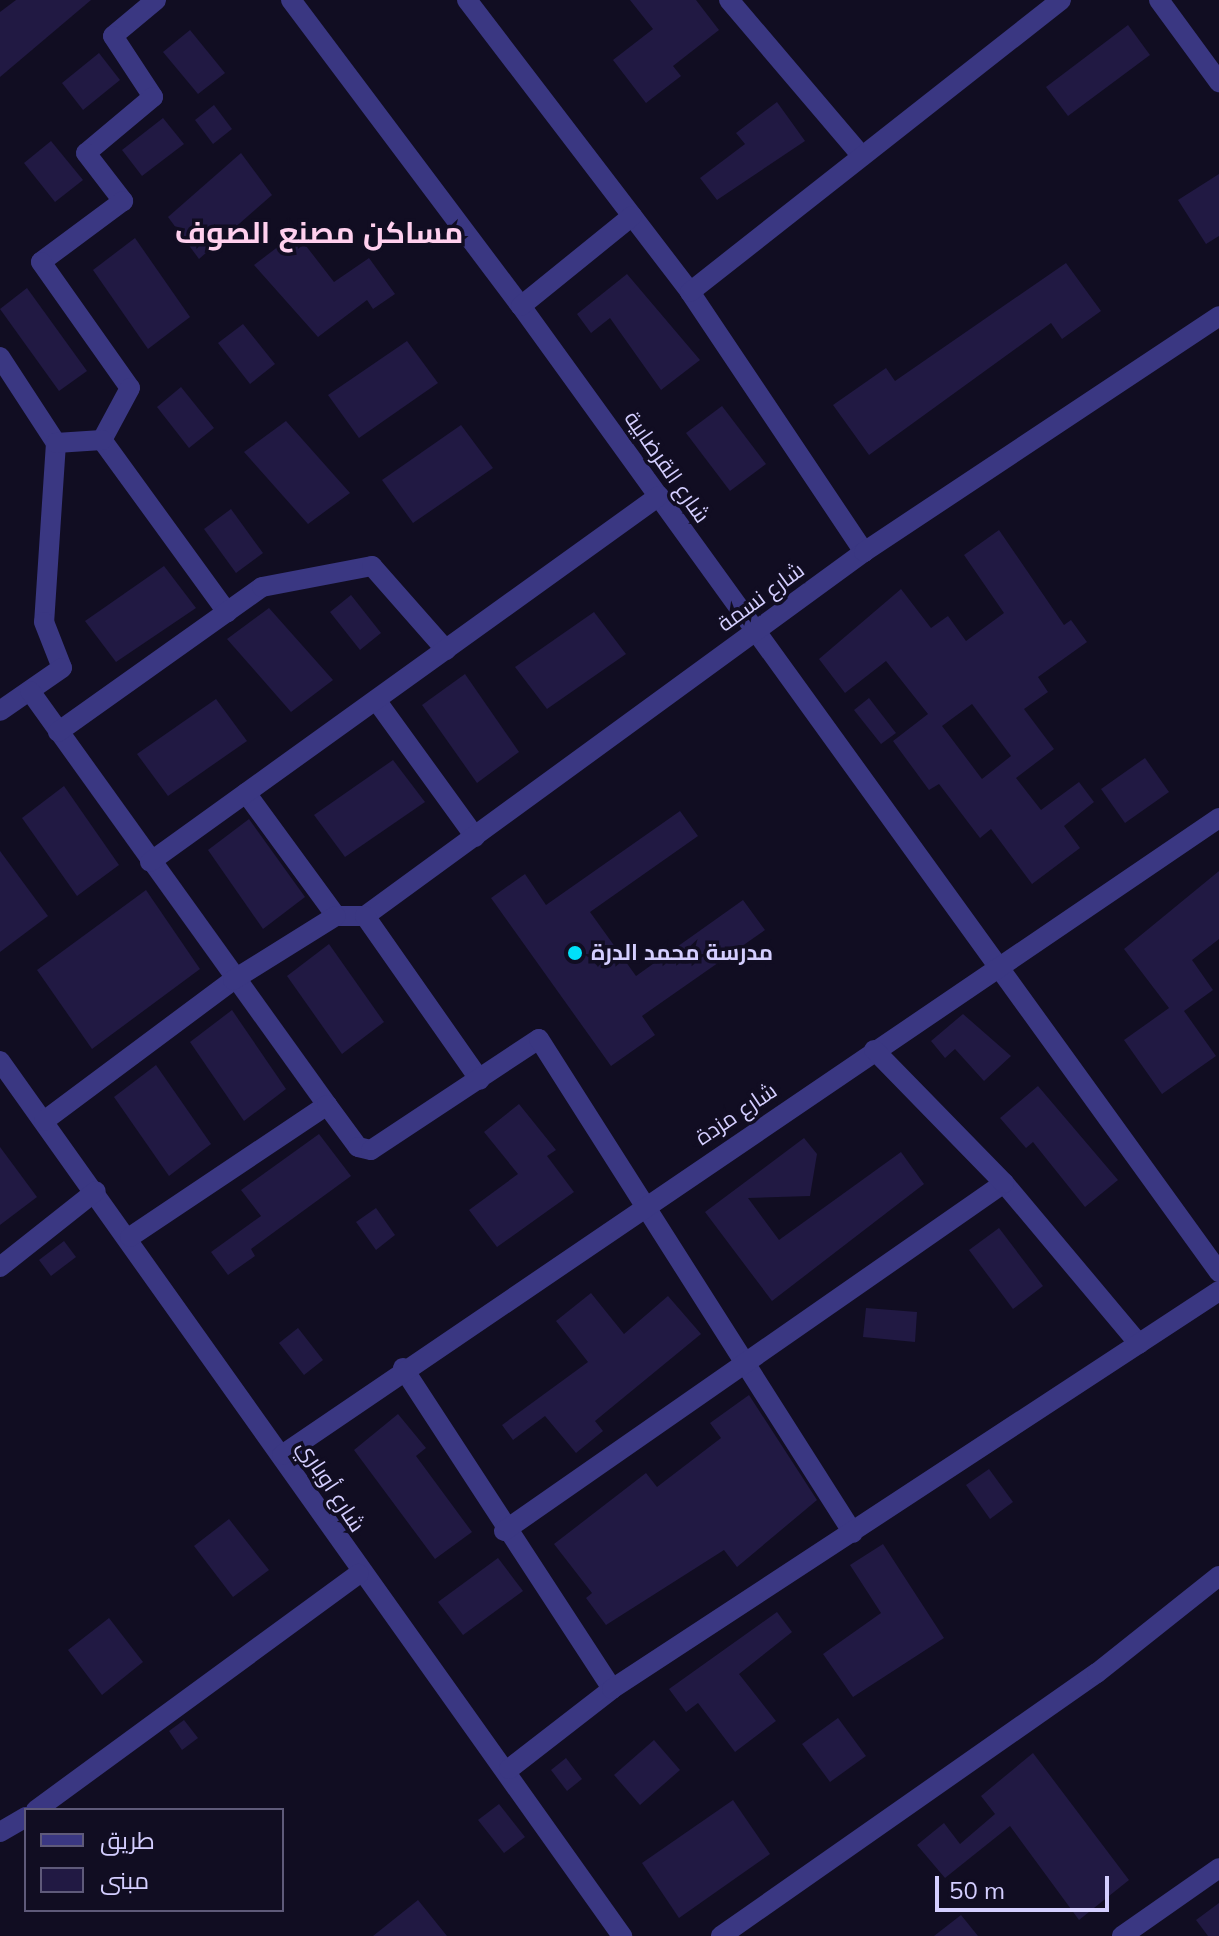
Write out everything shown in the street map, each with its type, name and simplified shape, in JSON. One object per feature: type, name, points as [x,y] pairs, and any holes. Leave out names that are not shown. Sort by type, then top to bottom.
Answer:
[{"type":"street","points":[[102,440],[130,388],[41,262],[123,201],[86,153],[153,97],[113,36],[156,0]]},
{"type":"street","name":"شارع القرضابية","points":[[291,0],[521,306],[659,496],[752,632],[1000,964],[1219,1272]]},
{"type":"street","points":[[467,0],[690,292],[864,552]]},
{"type":"street","points":[[729,0],[862,156]]},
{"type":"street","points":[[690,292],[1061,0]]},
{"type":"street","points":[[1159,0],[1219,82]]},
{"type":"street","points":[[521,306],[632,216]]},
{"type":"street","name":"شارع نسمة","points":[[365,916],[864,552],[1219,316]]},
{"type":"street","points":[[0,357],[56,443],[44,622],[62,668],[0,711]]},
{"type":"street","points":[[56,443],[102,440]]},
{"type":"street","points":[[102,440],[227,612]]},
{"type":"street","points":[[150,862],[659,496]]},
{"type":"street","points":[[58,732],[262,587],[372,566],[446,650]]},
{"type":"street","points":[[30,691],[233,980],[358,1147],[371,1150],[539,1039],[648,1203],[853,1533]]},
{"type":"street","points":[[376,700],[475,837]]},
{"type":"street","points":[[246,793],[336,916]]},
{"type":"street","name":"شارع مزدة","points":[[282,1455],[403,1368],[1219,818]]},
{"type":"street","points":[[44,1121],[233,980],[336,916],[365,916],[480,1080]]},
{"type":"street","points":[[874,1050],[1004,1183],[1139,1344]]},
{"type":"street","name":"شارع أوباري","points":[[0,1061],[130,1237],[282,1455],[359,1574],[509,1769],[622,1936]]},
{"type":"street","points":[[130,1237],[327,1105]]},
{"type":"street","points":[[504,1531],[1004,1183]]},
{"type":"street","points":[[0,1267],[96,1191]]},
{"type":"street","points":[[509,1769],[612,1689],[1219,1291]]},
{"type":"street","points":[[403,1368],[504,1531],[612,1689]]},
{"type":"street","points":[[39,1808],[359,1574]]},
{"type":"street","points":[[721,1936],[1097,1673],[1219,1576]]},
{"type":"street","points":[[0,1832],[24,1818]]},
{"type":"street","points":[[1122,1936],[1219,1868]]},
{"type":"building","points":[[16,0],[91,0],[0,77],[0,12]]},
{"type":"building","points":[[630,0],[696,0],[719,30],[673,66],[681,76],[646,103],[613,60],[653,29]]},
{"type":"building","points":[[1128,25],[1150,55],[1068,116],[1046,87]]},
{"type":"building","points":[[190,30],[225,73],[198,94],[163,52]]},
{"type":"building","points":[[99,53],[120,80],[83,110],[62,83]]},
{"type":"building","points":[[777,102],[805,141],[717,200],[700,178],[745,144],[736,133]]},
{"type":"building","points":[[214,105],[232,129],[213,144],[195,120]]},
{"type":"building","points":[[163,118],[184,144],[142,176],[122,150]]},
{"type":"building","points":[[51,141],[83,180],[55,202],[24,163]]},
{"type":"building","points":[[241,153],[272,195],[199,259],[168,217]]},
{"type":"building","points":[[1219,174],[1219,236],[1206,244],[1178,200]]},
{"type":"building","points":[[296,233],[334,282],[369,258],[395,294],[373,309],[367,300],[318,337],[254,265]]},
{"type":"building","points":[[135,238],[190,317],[148,349],[93,270]]},
{"type":"building","points":[[1066,263],[1101,311],[1062,339],[1051,323],[869,455],[833,405],[886,368],[895,381]]},
{"type":"building","points":[[627,274],[700,360],[661,390],[610,318],[591,333],[577,314]]},
{"type":"building","points":[[27,288],[87,371],[59,391],[0,309]]},
{"type":"building","points":[[243,324],[275,364],[250,384],[218,343]]},
{"type":"building","points":[[407,341],[438,383],[359,438],[328,395]]},
{"type":"building","points":[[181,387],[214,428],[189,448],[157,407]]},
{"type":"building","points":[[722,406],[766,464],[730,491],[686,433]]},
{"type":"building","points":[[286,421],[350,493],[308,524],[244,452]]},
{"type":"building","points":[[461,425],[493,468],[413,523],[382,480]]},
{"type":"building","points":[[231,509],[263,553],[236,573],[204,529]]},
{"type":"building","points":[[999,530],[1064,625],[1071,620],[1087,642],[1038,677],[1048,692],[1024,709],[1054,749],[1016,778],[1041,810],[1079,782],[1094,802],[1064,826],[1080,848],[1032,884],[991,829],[980,838],[939,784],[929,790],[893,741],[928,714],[886,661],[845,693],[819,659],[901,589],[931,628],[948,616],[966,641],[1004,613],[964,555]],"holes":[[[972,704],[1011,756],[982,779],[942,726]]]},
{"type":"building","points":[[164,566],[196,608],[116,662],[85,621]]},
{"type":"building","points":[[351,595],[381,633],[360,650],[330,612]]},
{"type":"building","points":[[269,608],[333,680],[291,712],[227,639]]},
{"type":"building","points":[[594,612],[626,654],[547,709],[515,667]]},
{"type":"building","points":[[465,674],[519,752],[477,783],[422,705]]},
{"type":"building","points":[[869,698],[896,733],[881,744],[854,710]]},
{"type":"building","points":[[216,699],[247,741],[168,796],[137,754]]},
{"type":"building","points":[[1145,758],[1169,792],[1125,823],[1101,789]]},
{"type":"building","points":[[393,760],[425,802],[345,857],[314,815]]},
{"type":"building","points":[[64,786],[119,865],[77,896],[22,818]]},
{"type":"building","name":"مدرسة محمد الدرة","points":[[680,811],[698,836],[590,912],[636,976],[743,900],[765,930],[642,1016],[655,1035],[611,1066],[491,898],[525,874],[546,905]]},
{"type":"building","points":[[249,819],[305,897],[263,929],[208,850]]},
{"type":"building","points":[[0,851],[48,916],[0,952]]},
{"type":"building","points":[[1219,871],[1219,939],[1192,960],[1213,990],[1184,1011],[1216,1056],[1162,1094],[1124,1040],[1169,1008],[1124,949]]},
{"type":"building","points":[[146,890],[200,969],[92,1049],[37,970]]},
{"type":"building","points":[[329,944],[384,1022],[342,1054],[287,976]]},
{"type":"building","points":[[232,1010],[286,1089],[244,1121],[190,1042]]},
{"type":"building","points":[[963,1014],[1011,1056],[984,1081],[955,1049],[945,1058],[931,1041]]},
{"type":"building","points":[[156,1065],[211,1144],[169,1176],[114,1097]]},
{"type":"building","points":[[1038,1086],[1118,1180],[1085,1207],[1033,1142],[1026,1148],[1000,1118]]},
{"type":"building","points":[[519,1104],[556,1150],[547,1156],[574,1192],[497,1247],[469,1210],[518,1174],[484,1132]]},
{"type":"building","points":[[319,1134],[351,1176],[251,1249],[255,1256],[228,1275],[211,1252],[261,1216],[241,1190]]},
{"type":"building","points":[[804,1138],[817,1154],[810,1196],[748,1198],[779,1240],[901,1152],[924,1184],[772,1301],[705,1212]]},
{"type":"building","points":[[0,1147],[37,1197],[0,1225]]},
{"type":"building","points":[[376,1208],[395,1235],[376,1250],[356,1222]]},
{"type":"building","points":[[999,1228],[1043,1286],[1013,1309],[969,1250]]},
{"type":"building","points":[[64,1241],[76,1257],[51,1276],[39,1260]]},
{"type":"building","points":[[591,1293],[624,1334],[668,1296],[701,1334],[595,1421],[603,1431],[576,1453],[545,1416],[513,1440],[502,1425],[588,1362],[556,1321]]},
{"type":"building","points":[[866,1308],[917,1312],[915,1342],[863,1337]]},
{"type":"building","points":[[298,1328],[323,1360],[304,1375],[279,1343]]},
{"type":"building","points":[[749,1395],[817,1500],[737,1567],[724,1550],[606,1625],[586,1598],[592,1593],[554,1544],[646,1473],[657,1487],[721,1438],[710,1423]]},
{"type":"building","points":[[398,1414],[426,1448],[416,1456],[472,1532],[435,1559],[354,1450]]},
{"type":"building","points":[[989,1469],[1013,1502],[990,1519],[966,1485]]},
{"type":"building","points":[[229,1519],[269,1570],[233,1597],[194,1546]]},
{"type":"building","points":[[883,1544],[944,1638],[853,1697],[823,1654],[881,1613],[850,1565]]},
{"type":"building","points":[[498,1558],[523,1591],[463,1635],[438,1602]]},
{"type":"building","points":[[777,1612],[792,1632],[739,1674],[776,1721],[735,1752],[698,1703],[686,1712],[669,1689]]},
{"type":"building","points":[[109,1618],[143,1662],[102,1695],[68,1650]]},
{"type":"building","points":[[838,1718],[866,1756],[830,1782],[802,1744]]},
{"type":"building","points":[[184,1720],[198,1738],[182,1750],[169,1731]]},
{"type":"building","points":[[654,1740],[680,1770],[640,1805],[614,1775]]},
{"type":"building","points":[[1033,1753],[1129,1880],[1079,1920],[1010,1826],[945,1878],[917,1845],[944,1823],[960,1844],[995,1814],[981,1796]]},
{"type":"building","points":[[566,1758],[582,1779],[567,1791],[551,1770]]},
{"type":"building","points":[[733,1800],[770,1854],[679,1918],[642,1863]]},
{"type":"building","points":[[499,1804],[525,1837],[504,1853],[478,1820]]},
{"type":"building","points":[[418,1900],[447,1936],[373,1936]]},
{"type":"building","points":[[1219,1903],[1219,1936],[1208,1936],[1196,1920]]},
{"type":"building","points":[[961,1915],[978,1936],[934,1936]]},
{"type":"place","name":"مدرسة محمد الدرة","points":[[575,953]]},
{"type":"district","name":"مساكن مصنع الصوف","points":[[319,232]]}]
